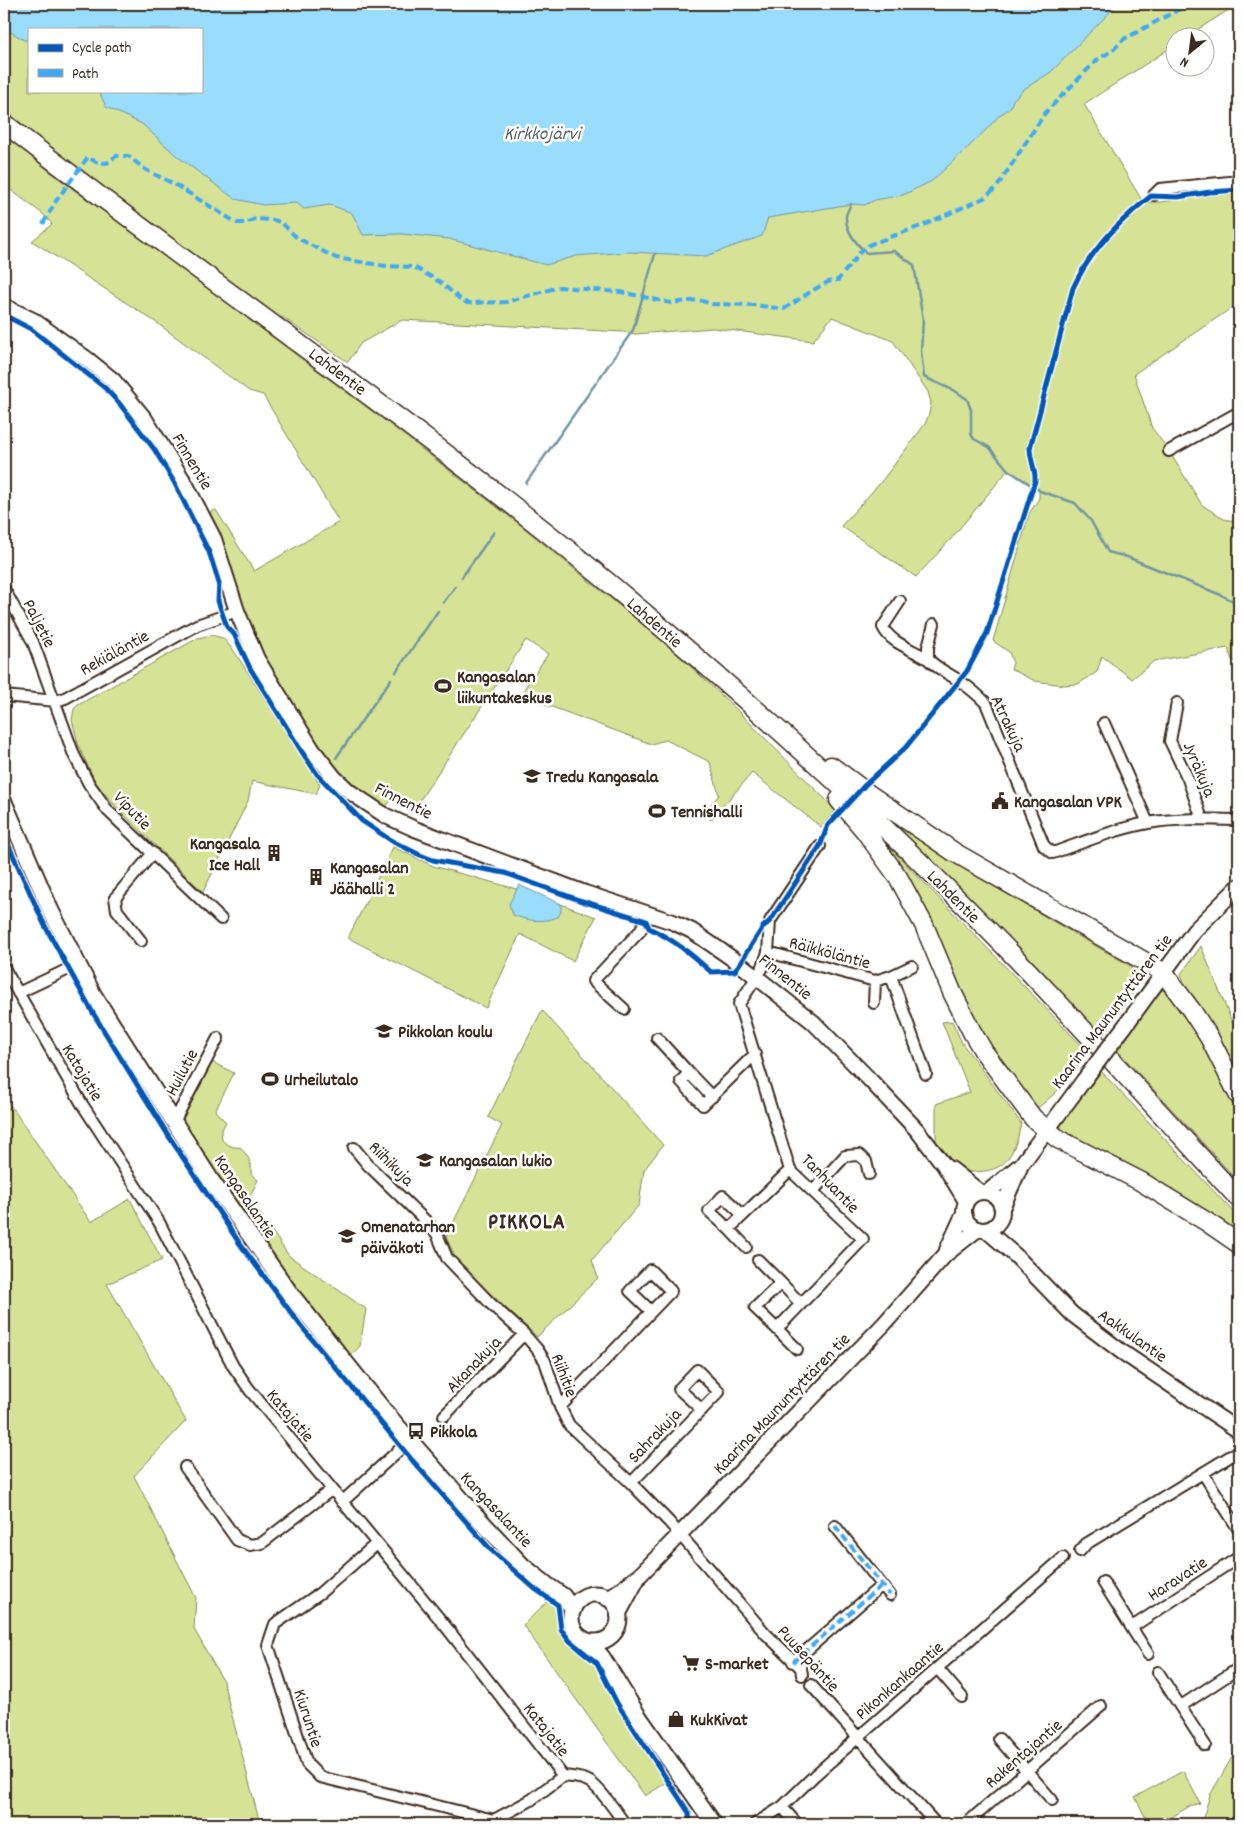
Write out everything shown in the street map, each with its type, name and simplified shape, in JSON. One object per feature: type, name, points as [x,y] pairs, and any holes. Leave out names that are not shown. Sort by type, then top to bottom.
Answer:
[{"type":"highway","name":"Lahdentie","points":[[4,123],[78,181],[315,354],[493,489],[639,608],[756,710],[909,852],[1065,1010],[1239,1199]]},
{"type":"highway","points":[[756,710],[870,796],[947,847],[1163,972],[1209,1037],[1239,1096]]},
{"type":"highway","points":[[756,710],[848,810],[882,854],[903,885],[924,925],[952,992],[972,1032],[989,1059],[1033,1118],[1058,1138],[1140,1181],[1239,1244]]},
{"type":"main road","name":"Kangasalantie","points":[[4,802],[51,910],[93,994],[211,1180],[290,1293],[386,1413],[470,1509],[523,1566],[563,1596],[573,1610]]},
{"type":"main road","name":"Kangasalantie","points":[[523,1566],[585,1597]]},
{"type":"main road","points":[[588,1641],[597,1642],[609,1637],[617,1627],[618,1614],[613,1603],[598,1595],[585,1597],[578,1601],[571,1619],[573,1628],[602,1657],[637,1714],[714,1824]]},
{"type":"main road","points":[[609,1637],[611,1653],[621,1688]]},
{"type":"street","points":[[1154,195],[1160,189],[1239,181]]},
{"type":"street","name":"Finnentie","points":[[4,306],[33,320],[87,359],[113,380],[145,419],[172,460],[206,521],[222,560],[237,611],[257,658],[312,749],[334,777],[350,792],[386,816],[438,839],[585,893],[650,913],[692,931],[740,964],[813,1022],[917,1130],[944,1164],[965,1207]]},
{"type":"street","points":[[1168,451],[1239,412]]},
{"type":"street","name":"Paljetie","points":[[4,589],[34,642],[56,701]]},
{"type":"street","name":"Atrakuja","points":[[900,601],[883,627],[886,633],[900,645],[928,659],[935,667],[960,681],[986,703],[1044,846],[1053,853],[1105,834],[1148,823]]},
{"type":"street","name":"Rekiäläntie","points":[[4,696],[56,701],[66,698],[197,624],[237,611]]},
{"type":"street","points":[[928,659],[928,648],[934,624]]},
{"type":"street","name":"Viputie","points":[[56,701],[74,755],[89,784],[108,811],[220,919]]},
{"type":"street","name":"Jyräkuja","points":[[1177,703],[1170,741],[1188,779],[1202,819]]},
{"type":"street","points":[[1104,723],[1148,823],[1202,819],[1236,820],[1239,822]]},
{"type":"street","points":[[758,978],[768,952],[770,921],[820,846]]},
{"type":"street","points":[[141,941],[117,910],[115,898],[153,854]]},
{"type":"street","name":"Kaarina Maununtyttären tie","points":[[1002,1208],[1021,1164],[1046,1129],[1125,1026],[1194,931],[1239,886]]},
{"type":"street","points":[[624,1009],[593,981],[640,931],[650,913]]},
{"type":"street","name":"Räikköläntie","points":[[768,952],[875,981],[912,966]]},
{"type":"street","points":[[18,994],[77,965]]},
{"type":"street","name":"Katajatie","points":[[4,968],[82,1104],[159,1222],[233,1366],[255,1398],[443,1623],[563,1776],[590,1782],[608,1800],[625,1824]]},
{"type":"street","points":[[891,976],[926,1074]]},
{"type":"street","name":"Tanhuantie","points":[[758,978],[740,1004],[790,1170],[863,1239],[777,1329]]},
{"type":"street","points":[[874,1003],[875,981]]},
{"type":"street","name":"Huilutie","points":[[174,1122],[218,1038]]},
{"type":"street","points":[[657,1038],[712,1097],[755,1054]]},
{"type":"street","name":"Riihikuja","points":[[354,1148],[369,1166],[407,1201]]},
{"type":"street","points":[[813,1191],[845,1156],[859,1154],[866,1161],[869,1174]]},
{"type":"street","name":"Finnentie","points":[[944,1164],[984,1192]]},
{"type":"street","name":"Kaarina Maununtyttären tie","points":[[984,1192],[1021,1164]]},
{"type":"street","points":[[729,1229],[790,1170]]},
{"type":"street","points":[[984,1192],[997,1198],[1002,1208],[1002,1213],[998,1222],[990,1228],[982,1230],[968,1224],[965,1207],[970,1197],[984,1192]]},
{"type":"street","points":[[743,1215],[723,1196],[709,1211],[746,1247]]},
{"type":"street","name":"Riihitie","points":[[407,1201],[437,1234],[447,1258],[537,1349],[545,1361],[560,1407],[569,1425],[631,1483],[669,1522],[678,1535]]},
{"type":"street","name":"Kaarina Maununtyttären tie","points":[[944,1255],[965,1207]]},
{"type":"street","name":"Aakkulantie","points":[[998,1222],[1016,1256]]},
{"type":"street","name":"Kaarina Maununtyttären tie","points":[[606,1598],[640,1574],[884,1324],[944,1255],[982,1230]]},
{"type":"street","name":"Aakkulantie","points":[[982,1230],[1016,1256],[1072,1314],[1103,1338],[1239,1431]]},
{"type":"street","points":[[758,1260],[801,1304]]},
{"type":"street","points":[[781,1283],[755,1308],[797,1349]]},
{"type":"street","points":[[560,1407],[651,1311]]},
{"type":"street","name":"Akanakuja","points":[[444,1416],[524,1334]]},
{"type":"street","name":"Sahrakuja","points":[[631,1483],[702,1410]]},
{"type":"street","points":[[342,1502],[410,1440]]},
{"type":"street","points":[[1080,1551],[1086,1544],[1239,1451]]},
{"type":"street","points":[[185,1467],[237,1540],[250,1545],[262,1543],[331,1490]]},
{"type":"street","points":[[1204,1473],[1239,1530]]},
{"type":"street","points":[[835,1526],[890,1595]]},
{"type":"street","name":"Puusepäntie","points":[[678,1535],[766,1634],[801,1668],[802,1676]]},
{"type":"street","name":"Kiuruntie","points":[[376,1544],[320,1593],[275,1624],[268,1645],[307,1764],[320,1777],[491,1822],[531,1800],[563,1776]]},
{"type":"street","name":"Haravatie","points":[[1132,1627],[1239,1557]]},
{"type":"street","name":"Pikonkankaantie","points":[[755,1824],[782,1807],[1062,1558]]},
{"type":"street","name":"Kaarina Maununtyttären tie","points":[[618,1614],[640,1574]]},
{"type":"street","points":[[1103,1582],[1148,1654]]},
{"type":"street","points":[[794,1662],[882,1585]]},
{"type":"street","points":[[937,1668],[962,1697]]},
{"type":"street","points":[[1181,1706],[1239,1668]]},
{"type":"street","points":[[1158,1672],[1205,1746]]},
{"type":"street","name":"Puusepäntie","points":[[811,1686],[936,1824]]},
{"type":"street","name":"Rakentajantie","points":[[966,1824],[1101,1706]]},
{"type":"street","points":[[999,1739],[1052,1800]]},
{"type":"street","points":[[782,1807],[797,1824]]},
{"type":"green space","points":[[4,4],[1238,4],[1200,28],[1166,28],[1166,51],[1084,104],[1143,202],[1160,202],[1239,192],[1239,303],[1134,374],[1152,428],[1169,451],[1202,505],[1224,519],[1239,522],[1239,663],[1232,660],[1228,648],[1154,661],[1132,679],[1102,656],[1097,672],[1078,684],[1064,685],[1035,681],[1011,669],[1013,663],[1009,652],[993,641],[1029,514],[1039,498],[1039,489],[1008,470],[950,540],[916,577],[841,526],[881,482],[925,424],[931,403],[928,392],[893,341],[832,317],[813,341],[713,328],[635,334],[402,320],[361,343],[348,362],[282,317],[280,320],[86,177],[4,109]]},
{"type":"green space","points":[[4,135],[62,181],[251,319],[248,319],[388,423],[519,524],[668,645],[738,711],[836,810],[821,827],[752,773],[711,820],[703,813],[719,795],[710,762],[666,740],[651,744],[520,695],[548,654],[526,640],[414,809],[391,800],[386,807],[352,783],[337,770],[310,736],[281,690],[256,642],[208,513],[216,510],[254,571],[339,522],[263,395],[249,391],[157,323],[32,241],[52,224],[43,214],[4,185]]},
{"type":"green space","points":[[211,635],[223,638],[234,651],[320,785],[316,794],[252,781],[248,801],[203,892],[114,805],[95,781],[79,747],[72,720],[74,709],[78,705],[198,638]]},
{"type":"green space","points":[[894,821],[983,879],[1134,968],[1131,995],[1103,1035],[896,830]]},
{"type":"green space","points":[[873,830],[1087,1051],[1065,1083],[1035,1110],[978,1028],[940,939],[910,880]]},
{"type":"green space","points":[[393,847],[433,866],[531,893],[596,917],[573,961],[520,934],[486,1008],[348,938]]},
{"type":"green space","points":[[1201,946],[1239,1039],[1239,1078],[1188,994],[1181,974]]},
{"type":"green space","points":[[1163,990],[1177,1005],[1209,1050],[1239,1113],[1239,1182],[1118,1051],[1157,992]]},
{"type":"green space","points":[[542,1010],[663,1145],[644,1170],[639,1205],[592,1260],[598,1278],[537,1337],[458,1263],[446,1237],[502,1125],[488,1117]]},
{"type":"green space","points":[[952,1021],[962,1043],[1021,1123],[1018,1137],[1008,1158],[997,1168],[990,1170],[965,1172],[956,1166],[936,1141],[936,1104],[970,1092],[942,1022]]},
{"type":"green space","points":[[210,1061],[234,1073],[215,1111],[226,1122],[221,1131],[222,1140],[230,1146],[240,1147],[249,1159],[251,1174],[258,1180],[249,1198],[289,1256],[366,1309],[360,1346],[349,1358],[291,1290],[178,1113]]},
{"type":"green space","points":[[1101,1071],[1239,1218],[1239,1236],[1195,1203],[1116,1158],[1063,1132],[1060,1125],[1064,1118]]},
{"type":"green space","points":[[4,1096],[91,1222],[130,1199],[162,1260],[107,1284],[186,1421],[134,1476],[196,1598],[194,1629],[223,1681],[260,1824],[4,1824]]},
{"type":"green space","points":[[550,1599],[558,1605],[561,1629],[570,1641],[597,1663],[669,1781],[645,1796],[523,1625]]},
{"type":"green space","points":[[1239,1751],[1239,1824],[1201,1824],[1210,1795],[1234,1754]]},
{"type":"green space","points":[[1183,1771],[1200,1803],[1190,1806],[1160,1824],[1149,1824],[1135,1797]]},
{"type":"water","name":"Kirkkojärvi","points":[[4,4],[1118,4],[1051,72],[1024,89],[1013,100],[1010,108],[1001,114],[932,181],[903,195],[875,200],[864,205],[851,204],[768,218],[762,236],[706,256],[629,252],[576,256],[546,265],[449,239],[402,234],[363,235],[352,213],[330,205],[304,209],[297,203],[263,205],[235,199],[178,157],[142,124],[106,107],[99,92],[202,92],[202,28],[28,28],[28,40],[24,40],[4,28]]},
{"type":"water","points":[[519,885],[561,904],[561,911],[558,917],[535,920],[513,915],[509,904]]},
{"type":"waterway","points":[[851,204],[846,216],[847,227],[852,237],[866,253],[894,251],[914,265],[923,320],[921,351],[924,377],[955,391],[967,399],[971,410],[971,434],[974,439],[989,447],[1008,470],[1040,491],[1075,503],[1091,521],[1108,552],[1127,557],[1239,604]]},
{"type":"waterway","points":[[526,483],[633,330],[655,254]]},
{"type":"waterway","points":[[462,577],[494,532]]},
{"type":"waterway","points":[[443,603],[455,587]]},
{"type":"waterway","points":[[396,672],[438,611]]},
{"type":"waterway","points":[[336,758],[391,679]]},
{"type":"marked path","points":[[43,224],[56,201],[88,157],[96,162],[107,163],[116,156],[128,156],[146,170],[174,184],[237,223],[246,223],[255,219],[274,220],[282,223],[297,238],[336,258],[386,266],[414,267],[440,282],[467,303],[506,302],[559,287],[621,292],[671,303],[699,300],[712,304],[753,305],[784,309],[828,282],[838,280],[862,250],[871,244],[921,226],[984,198],[997,187],[1045,113],[1097,60],[1113,50],[1124,39],[1189,4]]},
{"type":"marked path","points":[[835,1526],[890,1595]]},
{"type":"marked path","points":[[793,1662],[882,1585]]},
{"type":"cycle path","points":[[4,315],[31,329],[105,388],[119,403],[154,449],[174,482],[209,552],[219,583],[218,601],[227,627],[234,634],[250,668],[317,774],[362,821],[392,841],[433,860],[505,873],[579,900],[646,921],[649,928],[682,947],[711,972],[735,971],[763,927],[770,921],[820,846],[828,825],[865,785],[906,747],[967,671],[987,633],[1035,481],[1030,448],[1073,288],[1080,274],[1106,238],[1151,196],[1178,197],[1239,190]]},
{"type":"cycle path","points":[[4,835],[44,924],[93,1013],[168,1135],[240,1244],[301,1326],[412,1460],[491,1550],[535,1589],[558,1605],[561,1629],[570,1641],[597,1663],[617,1703],[689,1813],[690,1824]]},
{"type":"place","name":"Kangasalan liikuntakeskus","points":[[443,686]]},
{"type":"place","name":"Tredu Kangasala","points":[[532,776]]},
{"type":"place","name":"Kangasalan VPK","points":[[1000,801]]},
{"type":"place","name":"Tennishalli","points":[[657,811]]},
{"type":"place","name":"Kangasala Ice Hall","points":[[274,853]]},
{"type":"place","name":"Kangasalan Jäähalli 2","points":[[316,877]]},
{"type":"place","name":"Pikkolan koulu","points":[[384,1031]]},
{"type":"place","name":"Urheilutalo","points":[[270,1079]]},
{"type":"place","name":"Kangasalan lukio","points":[[425,1160]]},
{"type":"place","name":"Omenatarhan päiväkoti","points":[[347,1236]]},
{"type":"place","name":"Pikkola","points":[[416,1431]]},
{"type":"place","name":"S-market","points":[[691,1663]]},
{"type":"place","name":"KukKivat","points":[[676,1719]]},
{"type":"district","name":"PIKKOLA","points":[[527,1220]]}]
